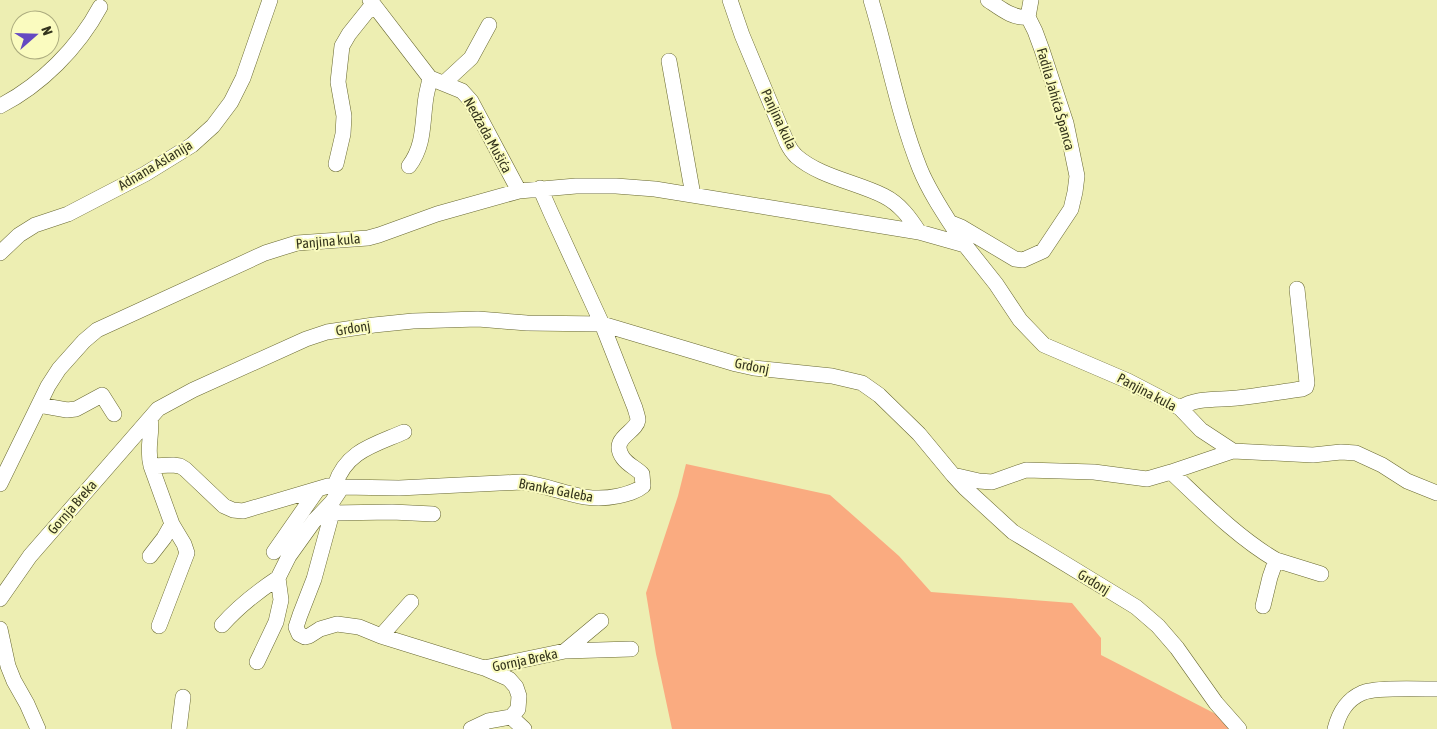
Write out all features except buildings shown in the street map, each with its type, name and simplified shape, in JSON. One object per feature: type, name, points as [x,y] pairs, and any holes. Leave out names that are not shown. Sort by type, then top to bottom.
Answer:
[{"type":"street","name":"Adnana Aslanija","points":[[0,253],[19,235],[35,225],[68,214],[145,174],[192,145],[213,126],[231,102],[243,78],[270,0]]},
{"type":"street","name":"Panjina kula","points":[[730,0],[742,35],[780,127],[794,154],[805,163],[828,174],[885,196],[908,216],[919,232]]},
{"type":"street","points":[[871,0],[920,170],[950,223],[965,245]]},
{"type":"street","points":[[988,0],[1020,18],[1028,17],[1031,0]]},
{"type":"street","points":[[336,164],[344,134],[344,116],[338,82],[342,46],[371,2]]},
{"type":"street","name":"Nedžada Mušića","points":[[371,2],[437,80],[462,90],[471,101],[519,191]]},
{"type":"street","points":[[0,106],[15,98],[46,75],[91,24],[100,7]]},
{"type":"street","name":"Fadila Jahića Španca","points":[[950,223],[969,231],[1015,259],[1024,260],[1042,251],[1071,209],[1077,176],[1066,123],[1042,50],[1028,17]]},
{"type":"street","points":[[409,166],[416,157],[419,148],[426,96],[437,80],[471,58],[489,25]]},
{"type":"street","points":[[670,61],[693,195]]},
{"type":"street","name":"Panjina kula","points":[[0,484],[48,386],[59,369],[84,341],[97,330],[265,253],[297,242],[356,239],[379,235],[437,214],[519,191],[576,186],[616,186],[655,189],[919,232],[965,245],[996,284],[1020,320],[1044,344],[1128,381],[1180,408],[1201,430],[1233,451]]},
{"type":"street","points":[[540,188],[602,324]]},
{"type":"street","points":[[1180,408],[1194,402],[1236,398],[1306,387],[1297,289]]},
{"type":"street","name":"Grdonj","points":[[150,418],[158,409],[193,390],[306,339],[327,332],[413,321],[478,320],[602,324],[736,364],[761,369],[832,376],[862,383],[878,395],[919,434],[953,475],[1013,532],[1136,607],[1158,626],[1177,648],[1216,703],[1239,729]]},
{"type":"street","name":"Branka Galeba","points":[[151,466],[180,466],[224,506],[233,510],[243,511],[318,489],[338,486],[399,488],[522,482],[534,483],[574,496],[591,499],[606,498],[639,490],[643,486],[642,474],[624,460],[620,453],[620,446],[626,434],[635,426],[638,420],[602,324]]},
{"type":"street","points":[[38,405],[67,410],[76,409],[102,395],[114,414]]},
{"type":"street","points":[[150,418],[152,427],[148,447],[151,466],[172,524],[187,553],[159,626]]},
{"type":"street","name":"Gornja Breka","points":[[0,599],[30,556],[150,418]]},
{"type":"street","points":[[222,625],[250,597],[278,578],[291,551],[314,521],[332,507],[338,486],[338,475],[354,456],[367,448],[404,432]]},
{"type":"street","points":[[953,475],[992,482],[1026,470],[1094,472],[1147,479],[1233,451],[1313,455],[1341,452],[1356,453],[1382,465],[1407,481],[1437,493]]},
{"type":"street","points":[[1171,472],[1234,530],[1263,552],[1276,560],[1321,574]]},
{"type":"street","points":[[274,552],[318,489]]},
{"type":"street","points":[[332,507],[433,514]]},
{"type":"street","name":"Gornja Breka","points":[[332,507],[314,579],[296,627],[299,634],[305,637],[309,636],[337,624],[359,627],[381,636],[484,668],[509,679],[516,687],[519,696],[518,709],[511,717]]},
{"type":"street","points":[[150,556],[172,524]]},
{"type":"street","points":[[1264,606],[1270,577],[1276,560]]},
{"type":"street","points":[[257,662],[276,622],[281,600],[278,578]]},
{"type":"street","points":[[381,636],[411,602]]},
{"type":"street","name":"Gornja Breka","points":[[565,651],[601,621]]},
{"type":"street","points":[[0,629],[8,666],[14,681],[28,704],[38,729]]},
{"type":"street","name":"Gornja Breka","points":[[484,668],[565,651],[631,649]]},
{"type":"street","points":[[1335,729],[1338,717],[1346,704],[1363,692],[1436,689]]},
{"type":"street","points":[[179,729],[183,697]]},
{"type":"street","points":[[470,729],[488,721],[511,717],[524,729]]},
{"type":"shaded area","points":[[686,464],[830,495],[899,556],[931,592],[1072,603],[1101,638],[1101,655],[1245,729],[672,729],[656,654],[646,593],[678,496]]}]
